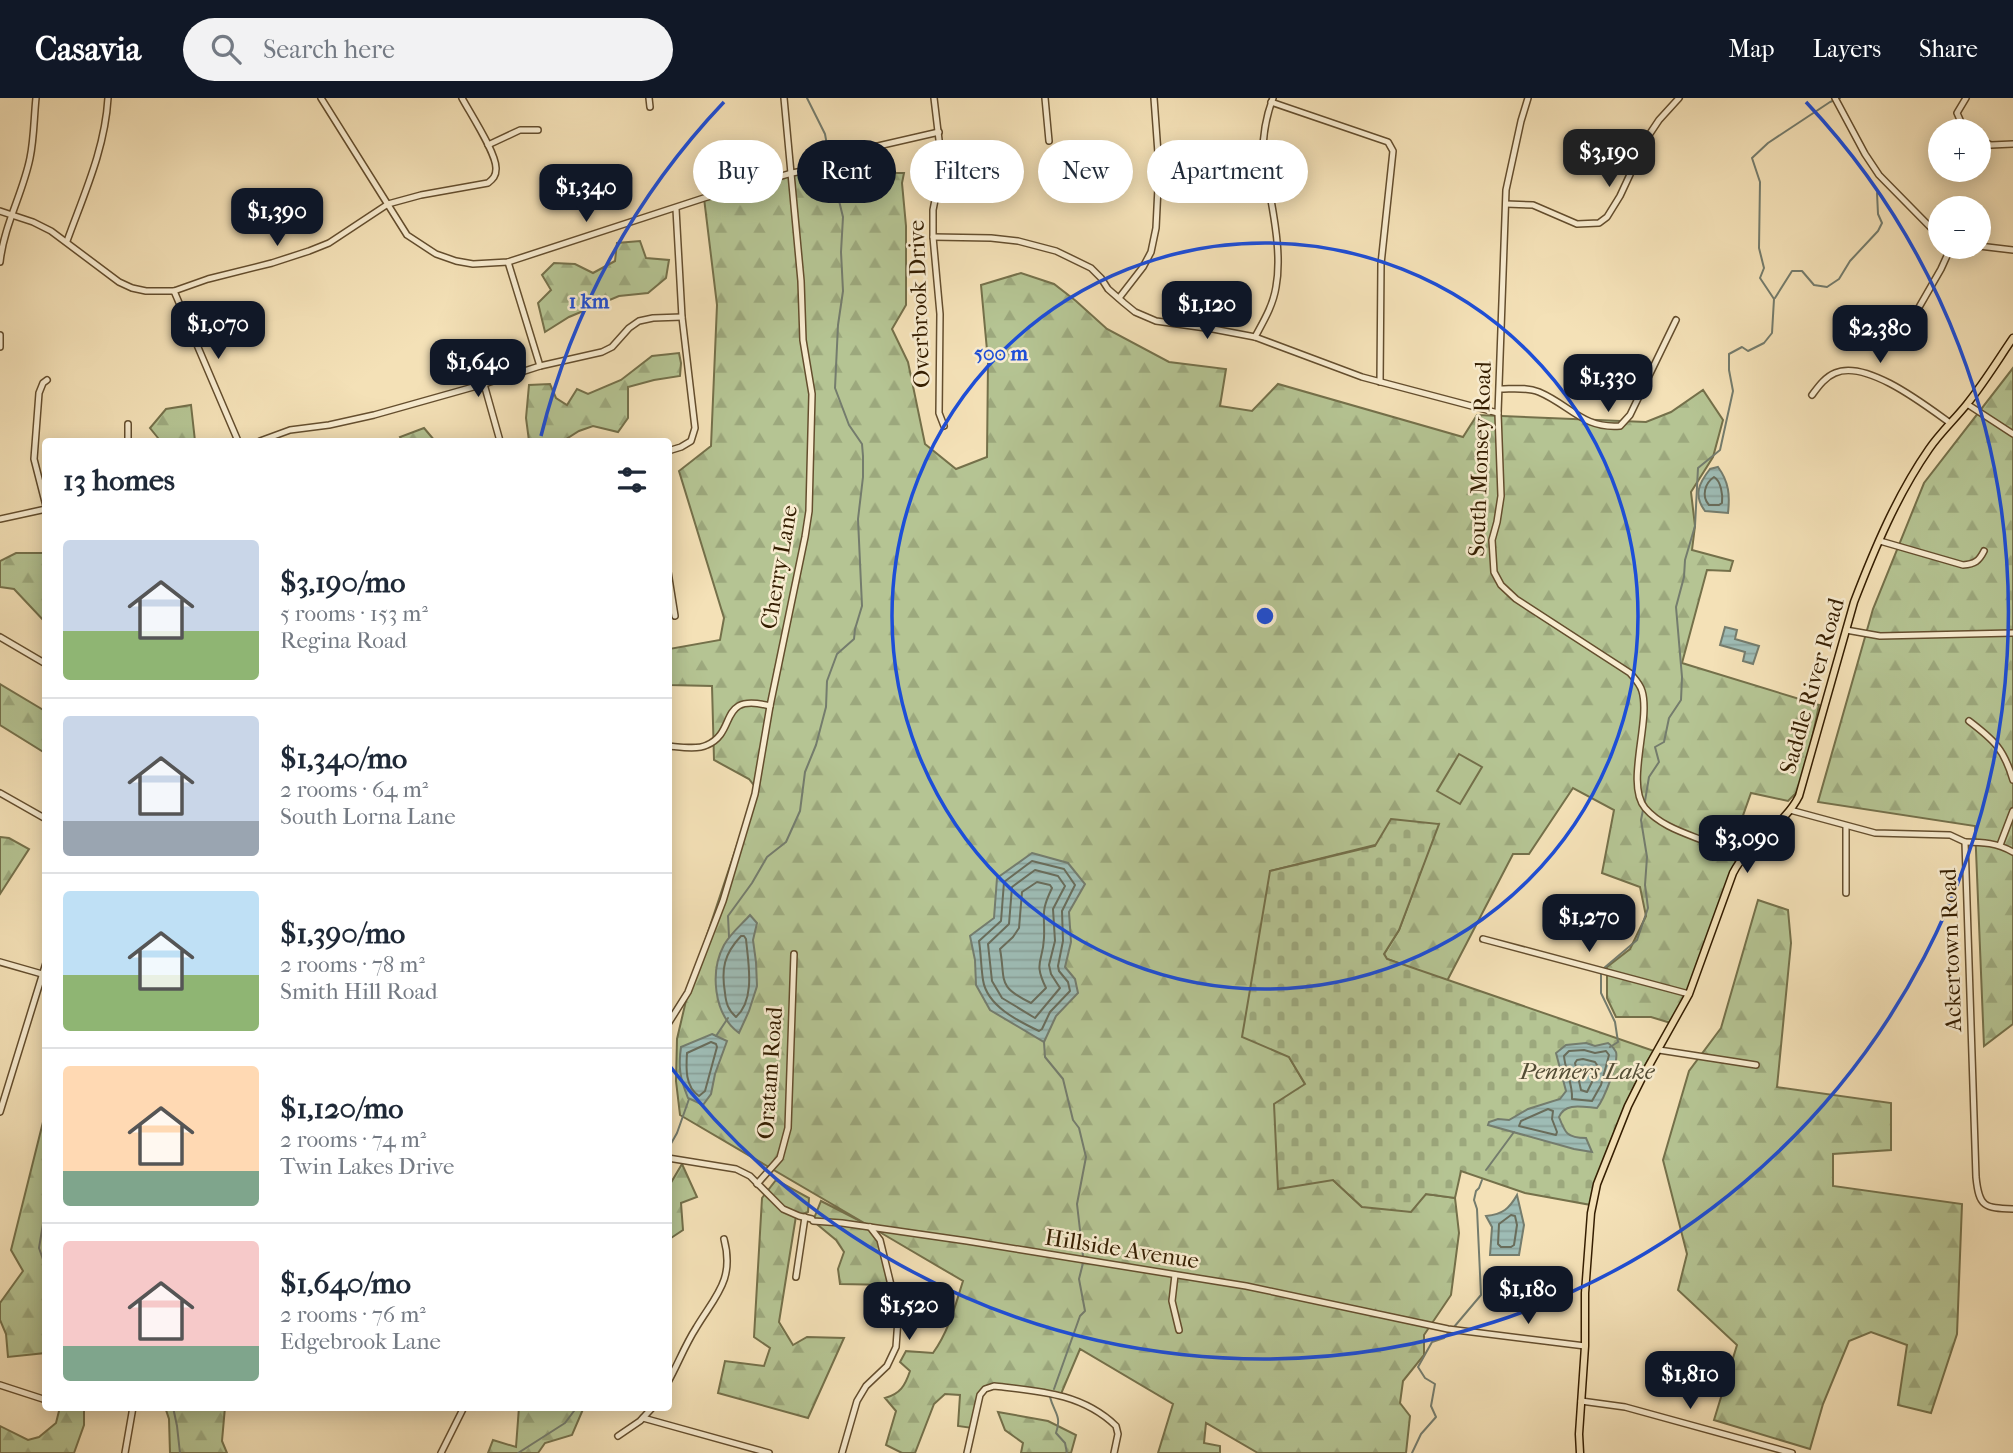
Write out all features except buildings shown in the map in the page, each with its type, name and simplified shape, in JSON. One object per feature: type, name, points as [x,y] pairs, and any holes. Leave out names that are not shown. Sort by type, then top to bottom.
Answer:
[{"type":"main road","name":"Saddle River Road","points":[[1580,1453],[1586,1280],[1591,1213],[1597,1184],[1642,1077],[1689,994],[1739,860],[1790,810],[1799,796],[1846,630],[1866,571],[1880,541],[1916,469],[1931,446],[1967,404],[2013,338]]},
{"type":"street","points":[[0,262],[11,214],[31,156],[36,98]]},
{"type":"street","points":[[67,241],[104,135],[108,98]]},
{"type":"street","points":[[321,98],[407,235],[436,254],[473,264],[508,262],[705,198],[792,173],[829,166],[865,149],[939,132]]},
{"type":"street","points":[[0,211],[33,222],[67,241],[119,282],[146,291],[174,291],[319,247],[388,204],[488,183],[493,179],[496,166],[488,145],[462,98]]},
{"type":"street","points":[[649,98],[650,107]]},
{"type":"street","name":"Cherry Lane","points":[[672,1018],[688,992],[723,901],[755,794],[809,512],[812,394],[803,340],[802,281],[784,98]]},
{"type":"street","name":"Overbrook Drive","points":[[934,98],[942,165],[933,210],[933,237],[940,314],[939,413],[944,426]]},
{"type":"street","points":[[1045,98],[1049,140]]},
{"type":"street","points":[[1119,299],[1151,252],[1156,228],[1159,167],[1154,98]]},
{"type":"street","name":"South Monsey Road","points":[[1528,98],[1506,190],[1498,413],[1501,496],[1492,540],[1494,572],[1501,585],[1516,600],[1630,673],[1638,682],[1643,692],[1638,786],[1640,799],[1656,817],[1674,828],[1723,848],[1739,860]]},
{"type":"street","points":[[1506,204],[1533,205],[1577,224],[1599,223],[1607,217],[1620,196],[1647,138],[1679,98]]},
{"type":"street","points":[[1835,98],[1879,175],[1928,225]]},
{"type":"street","points":[[1960,119],[1957,113],[1966,98]]},
{"type":"street","points":[[1255,338],[1274,298],[1278,269],[1271,202],[1263,164],[1266,122],[1272,100],[1388,142],[1392,151],[1381,264],[1380,382]]},
{"type":"street","points":[[488,145],[520,130],[538,130]]},
{"type":"street","points":[[1991,145],[2013,144]]},
{"type":"street","points":[[672,450],[691,441],[694,434],[682,317],[676,209]]},
{"type":"street","points":[[933,237],[1018,241],[1056,251],[1091,268],[1119,299],[1135,312],[1156,321],[1255,338],[1362,377],[1498,413]]},
{"type":"street","points":[[1991,247],[2013,250]]},
{"type":"street","points":[[1918,309],[1946,259]]},
{"type":"street","points":[[508,262],[540,366]]},
{"type":"street","points":[[174,291],[237,438]]},
{"type":"street","points":[[268,438],[290,430],[374,415],[540,366],[602,352],[612,347],[639,321],[682,317]]},
{"type":"street","points":[[1500,389],[1528,389],[1540,393],[1593,424],[1605,427],[1620,426],[1630,415],[1676,320]]},
{"type":"street","points":[[0,335],[0,346]]},
{"type":"street","points":[[1812,395],[1833,373],[1847,369],[1858,371],[1880,379],[1920,401],[1950,423]]},
{"type":"street","points":[[42,492],[34,459],[39,393],[47,380]]},
{"type":"street","points":[[484,384],[499,438]]},
{"type":"street","points":[[1967,404],[2013,434]]},
{"type":"street","points":[[128,424],[128,438]]},
{"type":"street","points":[[0,519],[42,509]]},
{"type":"street","points":[[1880,541],[1964,565],[1979,561],[1984,551]]},
{"type":"street","points":[[672,607],[675,615]]},
{"type":"street","points":[[1846,630],[1880,636],[2013,633]]},
{"type":"street","points":[[0,637],[42,662]]},
{"type":"street","points":[[672,746],[709,745],[737,707],[747,702],[770,706]]},
{"type":"street","points":[[1969,721],[1992,739],[2003,754],[2013,780]]},
{"type":"street","points":[[0,793],[42,817]]},
{"type":"street","name":"Ackertown Road","points":[[1790,810],[1875,833],[1950,835],[1965,842],[1978,1195],[1982,1203],[1989,1208],[2013,1209]]},
{"type":"street","points":[[2000,845],[2013,811]]},
{"type":"street","points":[[1846,826],[1846,893]]},
{"type":"street","points":[[1965,842],[1987,842],[2013,852]]},
{"type":"street","points":[[1483,939],[1689,994]]},
{"type":"street","name":"Oratam Road","points":[[757,1184],[780,1158],[788,1128],[794,954]]},
{"type":"street","points":[[0,962],[42,974],[0,1108]]},
{"type":"street","points":[[1659,1050],[1756,1065]]},
{"type":"street","name":"Hillside Avenue","points":[[672,1159],[736,1170],[750,1177],[783,1209],[813,1221],[870,1227],[1245,1286],[1448,1329],[1585,1346]]},
{"type":"street","points":[[796,1277],[805,1217]]},
{"type":"street","points":[[842,1453],[857,1401],[866,1386],[887,1366],[896,1347],[899,1305],[897,1292],[891,1285],[880,1240],[870,1227]]},
{"type":"street","points":[[672,1374],[724,1282],[727,1264],[724,1239]]},
{"type":"street","points":[[1175,1275],[1171,1301],[1179,1330]]},
{"type":"street","points":[[0,1385],[42,1399]]},
{"type":"street","points":[[967,1453],[980,1395],[985,1389],[994,1386],[1049,1392],[1087,1405],[1116,1426],[1118,1434],[1114,1453]]},
{"type":"street","points":[[1581,1401],[1625,1407],[1792,1453]]},
{"type":"street","points":[[125,1453],[132,1411]]},
{"type":"street","points":[[442,1453],[462,1411]]},
{"type":"street","points":[[618,1436],[649,1411]]},
{"type":"street","points":[[643,1418],[769,1453]]},
{"type":"green space","points":[[797,173],[797,203],[896,203],[896,173],[904,173],[902,183],[906,226],[906,305],[892,329],[908,362],[925,444],[956,469],[987,457],[988,361],[981,285],[1021,273],[1054,284],[1107,329],[1169,362],[1226,369],[1220,406],[1252,411],[1278,384],[1463,437],[1477,415],[1646,422],[1671,412],[1703,390],[1723,420],[1713,457],[1691,492],[1695,526],[1692,550],[1733,561],[1730,571],[1707,570],[1682,663],[1819,705],[1802,787],[1788,801],[1751,793],[1740,824],[1739,860],[1674,1024],[1651,1017],[1616,1017],[1607,998],[1607,967],[1630,949],[1646,916],[1640,887],[1602,873],[1614,810],[1573,788],[1529,854],[1513,854],[1447,981],[1387,959],[1384,954],[1399,930],[1438,824],[1375,845],[1270,871],[1289,1057],[1305,1084],[1333,1180],[1362,1207],[1426,1194],[1455,1198],[1459,1233],[1451,1295],[1424,1335],[1424,1355],[1403,1381],[1400,1403],[1410,1416],[1406,1453],[1258,1453],[1206,1423],[1204,1443],[1220,1446],[1220,1453],[1158,1453],[1173,1404],[1080,1349],[1061,1394],[994,1386],[980,1395],[972,1428],[958,1426],[960,1395],[945,1394],[934,1404],[915,1453],[902,1453],[886,1445],[896,1411],[885,1398],[898,1392],[906,1381],[910,1371],[900,1362],[906,1351],[933,1353],[939,1345],[963,1281],[871,1227],[880,1240],[891,1285],[840,1284],[838,1269],[844,1252],[836,1240],[813,1221],[821,1201],[866,1224],[680,1115],[676,1081],[677,1039],[688,992],[756,788],[749,779],[714,760],[712,686],[672,685],[672,648],[720,640],[724,618],[679,471],[711,446],[717,305],[705,203],[783,203],[783,176]]},
{"type":"green space","points":[[640,241],[646,258],[669,260],[666,278],[648,293],[619,296],[569,317],[545,332],[538,303],[551,290],[542,275],[554,263],[575,264],[593,273],[615,261],[617,243]]},
{"type":"green space","points":[[679,353],[680,376],[628,387],[628,418],[618,432],[593,426],[568,438],[529,438],[526,418],[529,385],[550,384],[556,398],[567,405],[577,389],[588,394],[621,380],[652,356]]},
{"type":"green space","points":[[2013,368],[2013,1024],[1984,1046],[1975,826],[1818,802],[1873,609],[1924,483]]},
{"type":"green space","points":[[191,405],[195,438],[158,438],[150,428],[166,409]]},
{"type":"green space","points":[[424,428],[432,438],[400,438]]},
{"type":"green space","points":[[16,553],[42,553],[42,619],[14,589],[0,587],[0,561]]},
{"type":"green space","points":[[0,684],[42,709],[42,751],[0,725]]},
{"type":"green space","points":[[1459,754],[1482,767],[1460,804],[1437,791]]},
{"type":"green space","points":[[1391,819],[1439,824],[1399,930],[1384,954],[1387,959],[1654,1051],[1638,1077],[1615,1130],[1591,1205],[1525,1193],[1461,1171],[1455,1198],[1426,1194],[1411,1212],[1362,1207],[1333,1180],[1278,1189],[1274,1104],[1305,1084],[1289,1057],[1242,1037],[1270,871],[1375,846]]},
{"type":"green space","points":[[0,837],[9,838],[29,849],[0,894]]},
{"type":"green space","points":[[1758,900],[1788,910],[1791,943],[1777,1087],[1891,1103],[1891,1150],[1833,1154],[1833,1186],[1962,1204],[1957,1334],[1931,1413],[1898,1405],[1907,1345],[1871,1332],[1849,1341],[1823,1404],[1810,1449],[1714,1420],[1737,1345],[1678,1290],[1687,1254],[1663,1160],[1689,1071],[1721,1028]]},
{"type":"green space","points":[[42,1126],[42,1353],[8,1357],[6,1334],[0,1320],[0,1303],[23,1271],[11,1250]]},
{"type":"green space","points":[[682,1164],[697,1197],[681,1203],[683,1230],[672,1237],[672,1181]]},
{"type":"green space","points":[[776,1180],[809,1198],[808,1212],[796,1216],[779,1322],[793,1345],[807,1337],[844,1338],[808,1418],[718,1393],[725,1361],[764,1366],[770,1348],[754,1337],[762,1198]]},
{"type":"green space","points":[[59,1411],[84,1411],[84,1425],[74,1453],[0,1453],[0,1426],[28,1440],[39,1437],[56,1423]]},
{"type":"green space","points":[[166,1411],[225,1411],[222,1441],[227,1453],[170,1453]]},
{"type":"green space","points":[[519,1411],[582,1411],[572,1435],[545,1443],[538,1453],[488,1453],[493,1440],[516,1447]]},
{"type":"green space","points":[[998,1412],[1048,1421],[1076,1435],[1071,1453],[1021,1453],[1023,1443],[1005,1430]]},
{"type":"water","points":[[1718,467],[1728,489],[1728,513],[1705,511],[1699,500],[1698,494],[1703,479],[1710,469]]},
{"type":"water","points":[[1725,627],[1737,630],[1735,639],[1759,646],[1753,664],[1743,661],[1745,652],[1720,645]]},
{"type":"water","points":[[1032,853],[1068,863],[1085,884],[1069,912],[1071,942],[1065,967],[1075,979],[1078,993],[1056,1016],[1044,1042],[990,1010],[976,985],[970,936],[994,918],[997,878]]},
{"type":"water","points":[[750,915],[757,923],[753,940],[757,986],[739,1033],[730,1025],[719,1004],[716,992],[717,967],[727,941]]},
{"type":"water","points":[[712,1034],[727,1041],[711,1094],[703,1105],[688,1098],[685,1091],[681,1079],[681,1047]]},
{"type":"water","name":"Penners Lake","points":[[1586,1043],[1595,1046],[1608,1043],[1616,1052],[1610,1080],[1597,1108],[1570,1107],[1559,1117],[1568,1134],[1586,1138],[1592,1152],[1488,1125],[1489,1122],[1509,1120],[1528,1109],[1560,1099],[1566,1091],[1556,1053],[1566,1045]]},
{"type":"water","points":[[1517,1195],[1524,1225],[1519,1255],[1490,1255],[1492,1227],[1486,1216],[1505,1210]]},
{"type":"waterway","points":[[807,98],[826,140]]},
{"type":"waterway","points":[[1645,801],[1649,777],[1659,762],[1655,747],[1664,742],[1669,718],[1681,700],[1682,677],[1676,607],[1695,526],[1698,468],[1720,450],[1733,391],[1729,354],[1742,347],[1748,351],[1764,343],[1772,333],[1774,299],[1760,278],[1764,268],[1759,248],[1760,182],[1752,158],[1768,143],[1840,98]]},
{"type":"waterway","points":[[1775,298],[1792,271],[1802,271],[1814,285],[1827,287],[1839,279],[1850,261],[1882,223],[1878,214],[1877,193]]},
{"type":"waterway","points":[[729,937],[728,916],[767,857],[786,842],[800,811],[805,772],[816,745],[826,707],[827,681],[837,654],[854,639],[862,606],[858,519],[863,477],[862,444],[849,425],[835,388],[838,325],[843,291],[843,217],[840,203]]},
{"type":"waterway","points":[[1604,968],[1637,940],[1648,908],[1645,885],[1647,857],[1641,820],[1643,810]]},
{"type":"waterway","points":[[1601,973],[1601,993],[1615,1022],[1618,1042],[1610,1047]]},
{"type":"waterway","points":[[716,1036],[728,1018]]},
{"type":"waterway","points":[[1044,1042],[1045,1057],[1063,1079],[1086,1157],[1077,1204],[1083,1256]]},
{"type":"waterway","points":[[672,1142],[689,1099]]},
{"type":"waterway","points":[[1486,1170],[1514,1132]]},
{"type":"waterway","points":[[1454,1327],[1481,1295],[1477,1209],[1474,1200],[1482,1180]]},
{"type":"waterway","points":[[42,1230],[39,1248],[42,1257]]},
{"type":"waterway","points":[[1054,1389],[1080,1316],[1085,1311],[1079,1279],[1083,1263]]},
{"type":"waterway","points":[[1412,1453],[1421,1434],[1436,1417],[1431,1406],[1435,1384],[1425,1378],[1418,1367],[1432,1342],[1444,1338],[1450,1331]]},
{"type":"waterway","points":[[1050,1397],[1058,1418],[1056,1433],[1065,1443],[1067,1453]]},
{"type":"waterway","points":[[174,1411],[180,1453]]},
{"type":"waterway","points":[[518,1453],[565,1423],[574,1411]]}]
